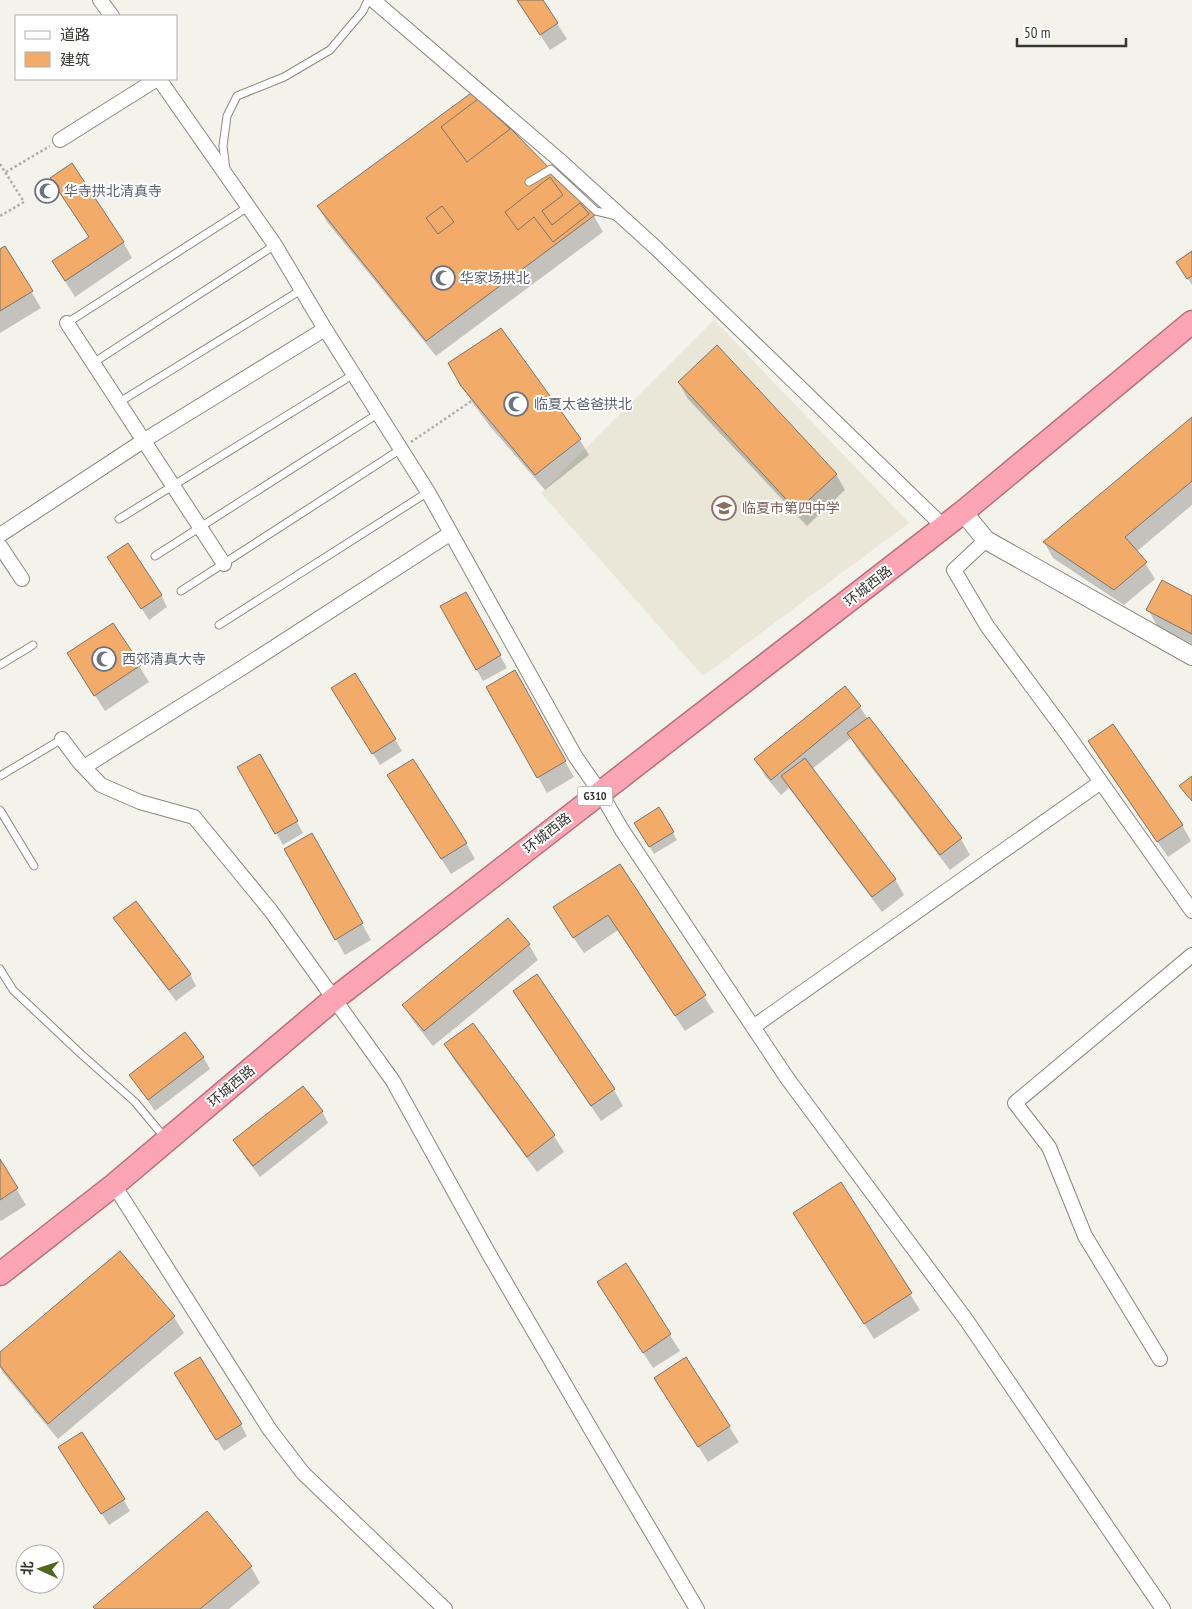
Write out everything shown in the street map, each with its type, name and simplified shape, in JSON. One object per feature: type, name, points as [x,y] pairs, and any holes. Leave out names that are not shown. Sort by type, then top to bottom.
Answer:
[{"type":"highway","name":"环城西路","points":[[0,1274],[114,1186],[334,999],[944,527],[1192,322]]},
{"type":"street","points":[[100,0],[111,15]]},
{"type":"street","points":[[373,0],[622,217],[944,527]]},
{"type":"street","points":[[60,140],[156,80]]},
{"type":"street","points":[[159,80],[275,245],[325,329],[428,492],[575,756],[600,792],[622,830],[787,1078],[967,1321],[1163,1609]]},
{"type":"street","points":[[67,323],[224,564]]},
{"type":"street","points":[[0,535],[143,441],[325,329]]},
{"type":"street","points":[[963,512],[986,540],[1192,656]]},
{"type":"street","points":[[84,767],[451,533]]},
{"type":"street","points":[[986,540],[954,570],[987,626],[1192,911]]},
{"type":"street","points":[[0,546],[22,579]]},
{"type":"street","points":[[62,739],[101,785],[140,802],[194,817],[271,911],[393,1081],[500,1272],[697,1609]]},
{"type":"street","points":[[753,1027],[1101,782]]},
{"type":"street","points":[[1160,1359],[1085,1236],[1049,1146],[1015,1103],[1192,955]]},
{"type":"street","points":[[114,1186],[270,1430],[303,1473],[445,1609]]},
{"type":"lane","points":[[227,176],[223,146],[227,116],[237,96],[284,77],[330,50],[363,11],[368,0]]},
{"type":"lane","points":[[529,182],[550,169],[596,210],[622,217]]},
{"type":"lane","points":[[67,323],[248,207]]},
{"type":"lane","points":[[93,363],[275,245]]},
{"type":"lane","points":[[118,403],[301,290]]},
{"type":"lane","points":[[119,519],[354,374]]},
{"type":"lane","points":[[155,556],[379,413]]},
{"type":"lane","points":[[182,592],[401,449]]},
{"type":"lane","points":[[219,625],[428,492]]},
{"type":"lane","points":[[0,665],[33,645]]},
{"type":"lane","points":[[0,776],[62,739]]},
{"type":"lane","points":[[0,810],[34,866]]},
{"type":"lane","points":[[0,969],[13,990],[135,1102],[168,1140]]},
{"type":"path","points":[[6,172],[60,140]]},
{"type":"path","points":[[0,164],[24,202],[0,216]]},
{"type":"path","points":[[401,449],[472,400]]},
{"type":"shaded area","name":"临夏市第四中学","points":[[714,320],[909,523],[703,676],[541,493]]},
{"type":"building","points":[[517,0],[543,0],[558,23],[540,35]]},
{"type":"building","name":"华家场拱北","points":[[474,91],[595,215],[426,341],[317,206]]},
{"type":"building","points":[[478,99],[510,129],[467,162],[441,127]]},
{"type":"building","points":[[72,163],[124,242],[65,281],[52,261],[89,237],[50,178]]},
{"type":"building","points":[[550,177],[563,195],[542,211],[552,225],[580,203],[589,214],[553,242],[534,217],[518,230],[505,212]]},
{"type":"building","points":[[442,206],[454,222],[438,234],[426,218]]},
{"type":"building","points":[[5,246],[33,291],[0,311],[0,249]]},
{"type":"building","points":[[1192,251],[1192,276],[1187,279],[1176,262]]},
{"type":"building","name":"临夏太爸爸拱北","points":[[501,328],[581,439],[535,475],[461,386],[448,363]]},
{"type":"building","points":[[717,345],[837,474],[797,511],[678,382]]},
{"type":"building","points":[[1192,417],[1192,481],[1125,537],[1147,562],[1114,590],[1043,542]]},
{"type":"building","points":[[128,543],[162,595],[141,609],[107,557]]},
{"type":"building","points":[[1162,580],[1192,596],[1192,634],[1146,610]]},
{"type":"building","points":[[466,592],[501,655],[476,670],[440,606]]},
{"type":"building","name":"西郊清真大寺","points":[[113,623],[141,665],[94,696],[67,653]]},
{"type":"building","points":[[515,670],[566,761],[537,778],[486,687]]},
{"type":"building","points":[[355,673],[396,739],[372,754],[331,688]]},
{"type":"building","points":[[845,686],[861,706],[771,780],[754,759]]},
{"type":"building","points":[[869,717],[962,838],[940,855],[847,733]]},
{"type":"building","points":[[1113,724],[1183,825],[1157,842],[1088,741]]},
{"type":"building","points":[[260,754],[298,821],[275,834],[237,767]]},
{"type":"building","points":[[805,758],[896,879],[872,897],[781,776]]},
{"type":"building","points":[[413,759],[467,843],[441,859],[387,775]]},
{"type":"building","points":[[1192,776],[1192,801],[1179,786]]},
{"type":"building","points":[[659,807],[674,832],[649,847],[634,823]]},
{"type":"building","points":[[312,833],[363,923],[335,940],[284,849]]},
{"type":"building","points":[[620,864],[706,995],[675,1016],[608,915],[573,938],[553,907]]},
{"type":"building","points":[[136,901],[191,974],[169,990],[113,918]]},
{"type":"building","points":[[508,918],[530,944],[424,1031],[402,1005]]},
{"type":"building","points":[[537,974],[615,1089],[591,1106],[513,991]]},
{"type":"building","points":[[473,1023],[555,1135],[527,1157],[444,1044]]},
{"type":"building","points":[[185,1032],[204,1057],[148,1100],[129,1075]]},
{"type":"building","points":[[303,1086],[323,1111],[253,1166],[233,1140]]},
{"type":"building","points":[[0,1159],[18,1188],[0,1200]]},
{"type":"building","points":[[841,1182],[912,1293],[864,1324],[793,1213]]},
{"type":"building","points":[[120,1251],[175,1316],[48,1424],[0,1366],[0,1352]]},
{"type":"building","points":[[626,1263],[671,1334],[643,1353],[597,1282]]},
{"type":"building","points":[[200,1357],[242,1424],[216,1440],[174,1373]]},
{"type":"building","points":[[686,1357],[730,1426],[698,1447],[654,1378]]},
{"type":"building","points":[[82,1432],[125,1499],[101,1514],[58,1447]]},
{"type":"building","points":[[207,1511],[252,1566],[200,1609],[95,1609],[93,1607]]},
{"type":"place","name":"华寺拱北清真寺","points":[[47,191]]},
{"type":"place","name":"华家场拱北","points":[[443,278]]},
{"type":"place","name":"临夏太爸爸拱北","points":[[516,404]]},
{"type":"place","name":"临夏市第四中学","points":[[724,508]]},
{"type":"place","name":"西郊清真大寺","points":[[104,659]]}]
